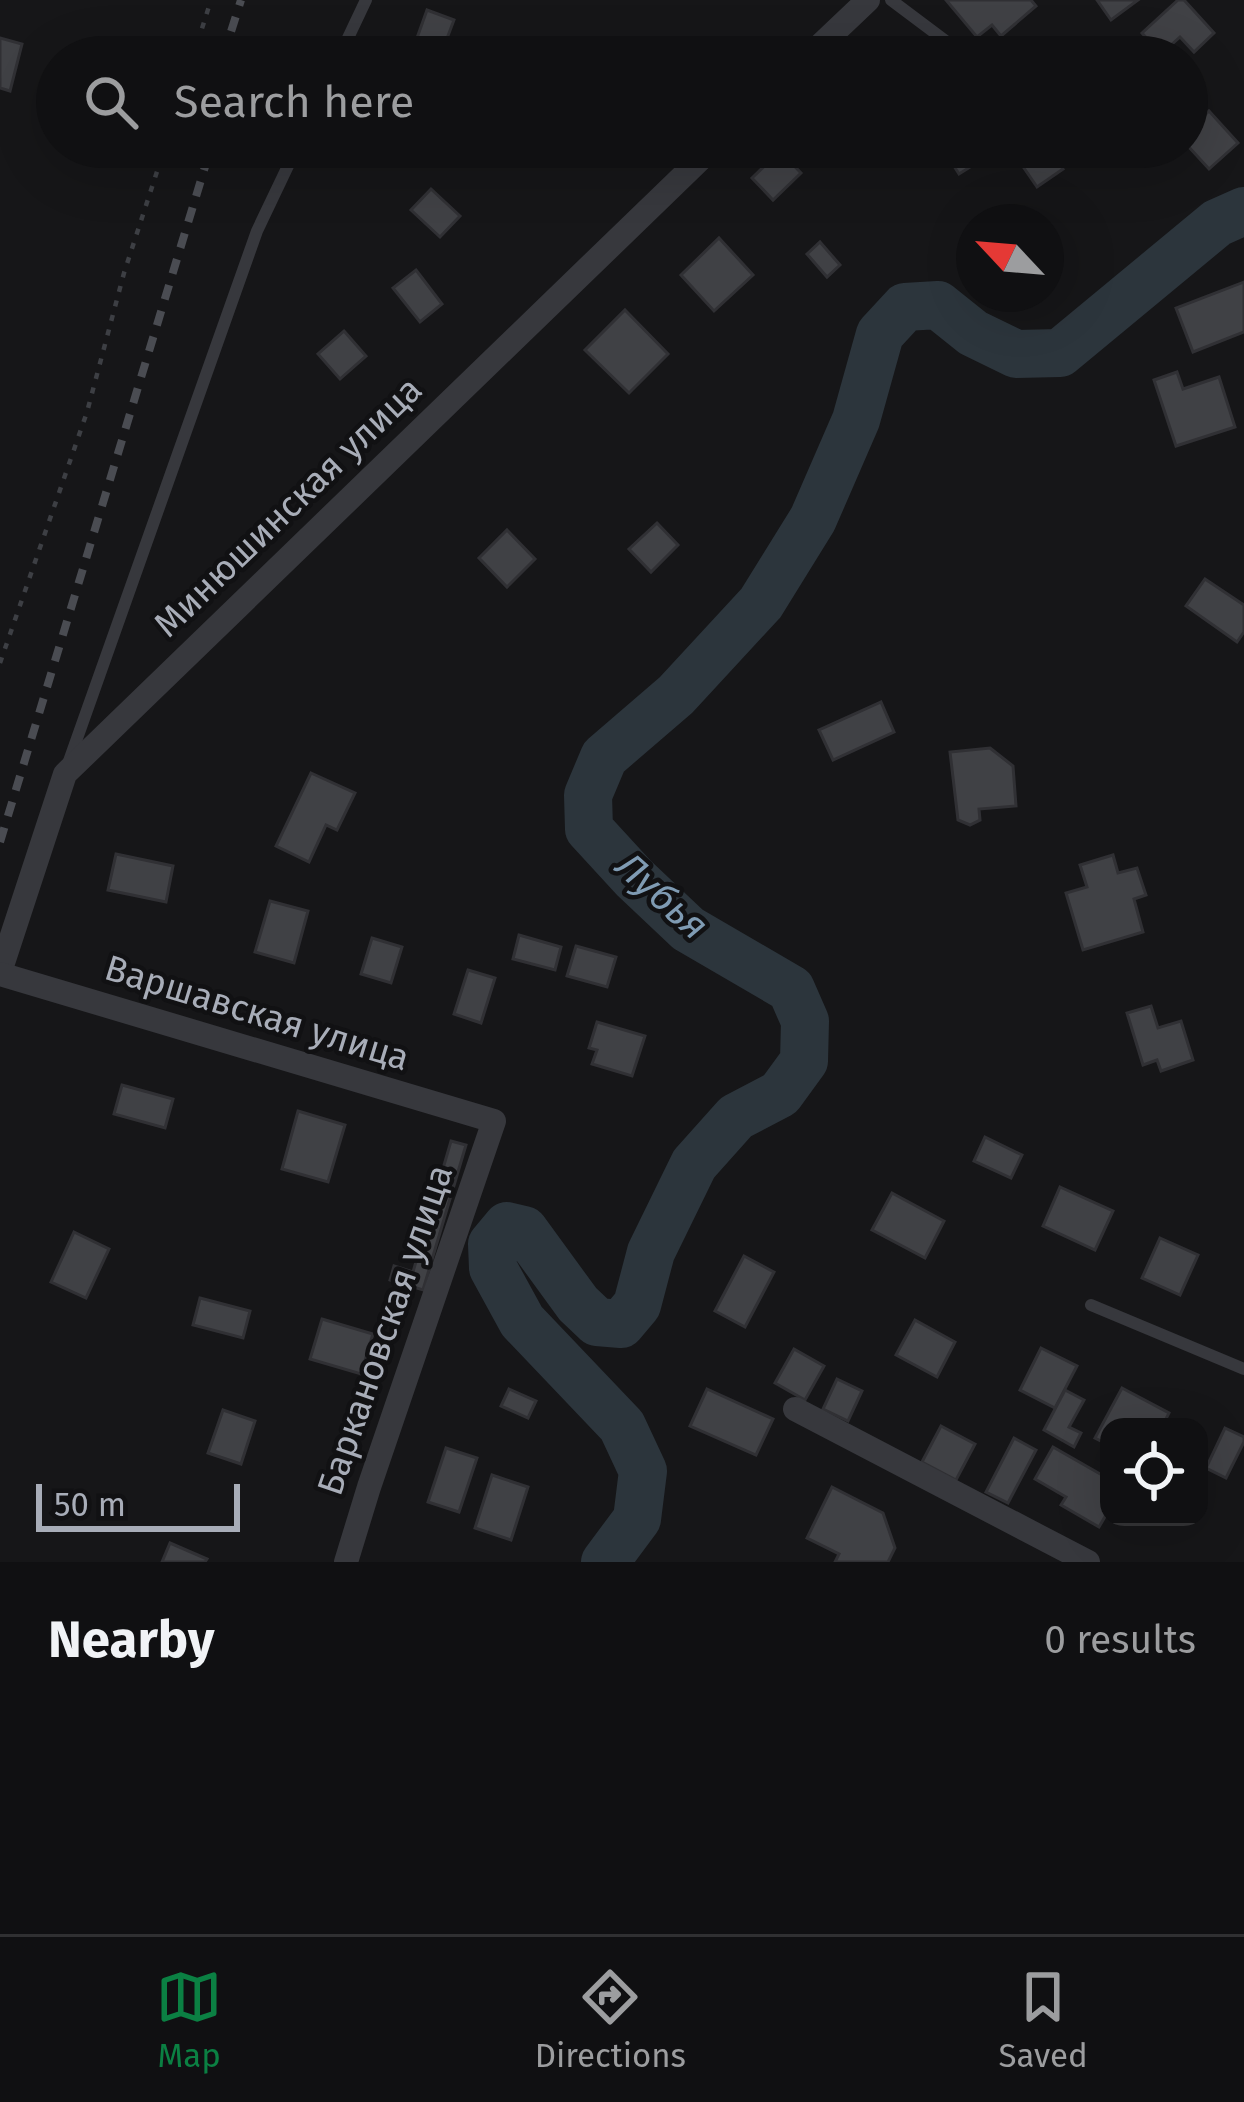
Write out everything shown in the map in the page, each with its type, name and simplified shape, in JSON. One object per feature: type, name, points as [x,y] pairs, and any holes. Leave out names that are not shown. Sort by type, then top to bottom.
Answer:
[{"type":"street","points":[[830,36],[868,0]]},
{"type":"street","name":"Минюшинская улица","points":[[0,973],[65,774],[691,168]]},
{"type":"street","name":"Варшавская улица","points":[[0,973],[494,1121]]},
{"type":"street","name":"Баркановская улица","points":[[346,1562],[494,1121]]},
{"type":"street","points":[[795,1409],[1088,1562]]},
{"type":"lane","points":[[349,36],[366,0]]},
{"type":"lane","points":[[891,0],[939,36]]},
{"type":"lane","points":[[65,774],[257,231],[287,168]]},
{"type":"lane","points":[[1091,1305],[1244,1369]]},
{"type":"path","points":[[200,36],[211,0]]},
{"type":"path","points":[[0,663],[87,412],[157,168]]},
{"type":"building","points":[[946,0],[1031,0],[1036,6],[1001,36],[992,25],[976,36]]},
{"type":"building","points":[[1097,0],[1138,0],[1111,20]]},
{"type":"building","points":[[1178,0],[1184,0],[1214,33],[1208,39],[1142,33]]},
{"type":"building","points":[[427,10],[454,20],[448,36],[418,36]]},
{"type":"building","points":[[0,38],[22,44],[10,91],[0,88]]},
{"type":"building","points":[[1208,112],[1238,143],[1209,169],[1208,168]]},
{"type":"building","points":[[762,168],[796,168],[801,173],[773,200],[752,178]]},
{"type":"building","points":[[1024,168],[1062,168],[1063,169],[1037,187]]},
{"type":"building","points":[[431,189],[460,216],[440,237],[411,210]]},
{"type":"building","points":[[719,238],[753,275],[714,311],[681,275]]},
{"type":"building","points":[[820,242],[840,265],[827,277],[807,254]]},
{"type":"building","points":[[416,270],[442,304],[420,322],[393,288]]},
{"type":"building","points":[[1244,282],[1244,332],[1193,352],[1176,308]]},
{"type":"building","points":[[625,310],[668,354],[629,393],[585,350]]},
{"type":"building","points":[[344,331],[366,356],[340,379],[318,354]]},
{"type":"building","points":[[1177,372],[1183,389],[1219,377],[1235,427],[1176,446],[1154,380]]},
{"type":"building","points":[[657,523],[678,545],[651,572],[629,549]]},
{"type":"building","points":[[507,530],[535,559],[507,587],[479,558]]},
{"type":"building","points":[[1205,579],[1244,605],[1244,632],[1237,642],[1186,606]]},
{"type":"building","points":[[881,702],[894,732],[833,760],[819,730]]},
{"type":"building","points":[[990,748],[1013,766],[1016,806],[979,809],[980,820],[970,825],[958,820],[950,752]]},
{"type":"building","points":[[311,773],[355,793],[337,830],[326,825],[309,862],[276,846]]},
{"type":"building","points":[[116,854],[173,866],[166,902],[108,890]]},
{"type":"building","points":[[1113,855],[1118,873],[1137,868],[1146,895],[1134,899],[1143,932],[1083,950],[1066,893],[1087,887],[1080,865]]},
{"type":"building","points":[[270,901],[308,911],[294,963],[255,952]]},
{"type":"building","points":[[519,935],[561,947],[555,970],[513,959]]},
{"type":"building","points":[[372,938],[402,947],[391,983],[361,974]]},
{"type":"building","points":[[576,946],[616,957],[607,987],[567,976]]},
{"type":"building","points":[[468,970],[495,978],[481,1023],[454,1014]]},
{"type":"building","points":[[1151,1006],[1158,1028],[1181,1021],[1193,1060],[1161,1071],[1157,1060],[1143,1065],[1127,1013]]},
{"type":"building","points":[[597,1022],[645,1036],[632,1076],[592,1064],[597,1050],[589,1048]]},
{"type":"building","points":[[122,1085],[173,1099],[165,1128],[114,1114]]},
{"type":"building","points":[[298,1111],[345,1125],[328,1182],[282,1169]]},
{"type":"building","points":[[985,1137],[1022,1155],[1011,1178],[974,1161]]},
{"type":"building","points":[[451,1141],[466,1145],[423,1290],[390,1280],[394,1266],[413,1272]]},
{"type":"building","points":[[1060,1187],[1113,1211],[1095,1250],[1043,1226]]},
{"type":"building","points":[[892,1193],[944,1221],[925,1258],[872,1230]]},
{"type":"building","points":[[74,1232],[109,1249],[86,1298],[51,1282]]},
{"type":"building","points":[[1160,1238],[1198,1255],[1180,1295],[1142,1278]]},
{"type":"building","points":[[744,1256],[774,1272],[745,1327],[715,1311]]},
{"type":"building","points":[[200,1298],[250,1311],[243,1338],[193,1325]]},
{"type":"building","points":[[322,1319],[373,1334],[361,1374],[310,1359]]},
{"type":"building","points":[[915,1320],[955,1342],[937,1377],[896,1355]]},
{"type":"building","points":[[1041,1348],[1077,1366],[1055,1408],[1020,1390]]},
{"type":"building","points":[[794,1349],[824,1366],[805,1400],[775,1383]]},
{"type":"building","points":[[837,1379],[862,1391],[848,1421],[823,1409]]},
{"type":"building","points":[[1122,1388],[1169,1413],[1166,1418],[1106,1418]]},
{"type":"building","points":[[509,1389],[536,1401],[528,1418],[501,1406]]},
{"type":"building","points":[[707,1389],[773,1419],[756,1455],[690,1426]]},
{"type":"building","points":[[1065,1390],[1084,1400],[1069,1427],[1081,1433],[1074,1447],[1044,1430]]},
{"type":"building","points":[[223,1410],[255,1421],[241,1464],[208,1453]]},
{"type":"building","points":[[941,1426],[975,1444],[956,1480],[922,1462]]},
{"type":"building","points":[[1225,1428],[1244,1437],[1226,1478],[1208,1469]]},
{"type":"building","points":[[1014,1438],[1036,1450],[1008,1503],[986,1492]]},
{"type":"building","points":[[1053,1447],[1100,1474],[1099,1527],[1061,1505],[1066,1497],[1035,1479]]},
{"type":"building","points":[[446,1448],[477,1458],[459,1512],[428,1502]]},
{"type":"building","points":[[492,1475],[528,1487],[511,1540],[475,1528]]},
{"type":"building","points":[[832,1487],[883,1513],[895,1548],[888,1562],[835,1562],[839,1554],[807,1538]]},
{"type":"building","points":[[170,1543],[207,1559],[162,1562]]},
{"type":"waterway","name":"Лубья","points":[[605,1562],[637,1519],[643,1471],[622,1426],[522,1321],[493,1268],[492,1244],[507,1226],[524,1230],[578,1304],[597,1322],[621,1324],[637,1305],[651,1252],[694,1164],[736,1117],[780,1094],[804,1061],[805,1021],[791,989],[688,929],[589,829],[588,795],[604,757],[676,695],[761,603],[813,519],[856,420],[880,334],[905,307],[938,305],[973,333],[1016,354],[1060,353],[1217,223],[1244,211]]},
{"type":"railway","points":[[230,36],[241,0]]},
{"type":"railway","points":[[0,842],[205,168]]}]
